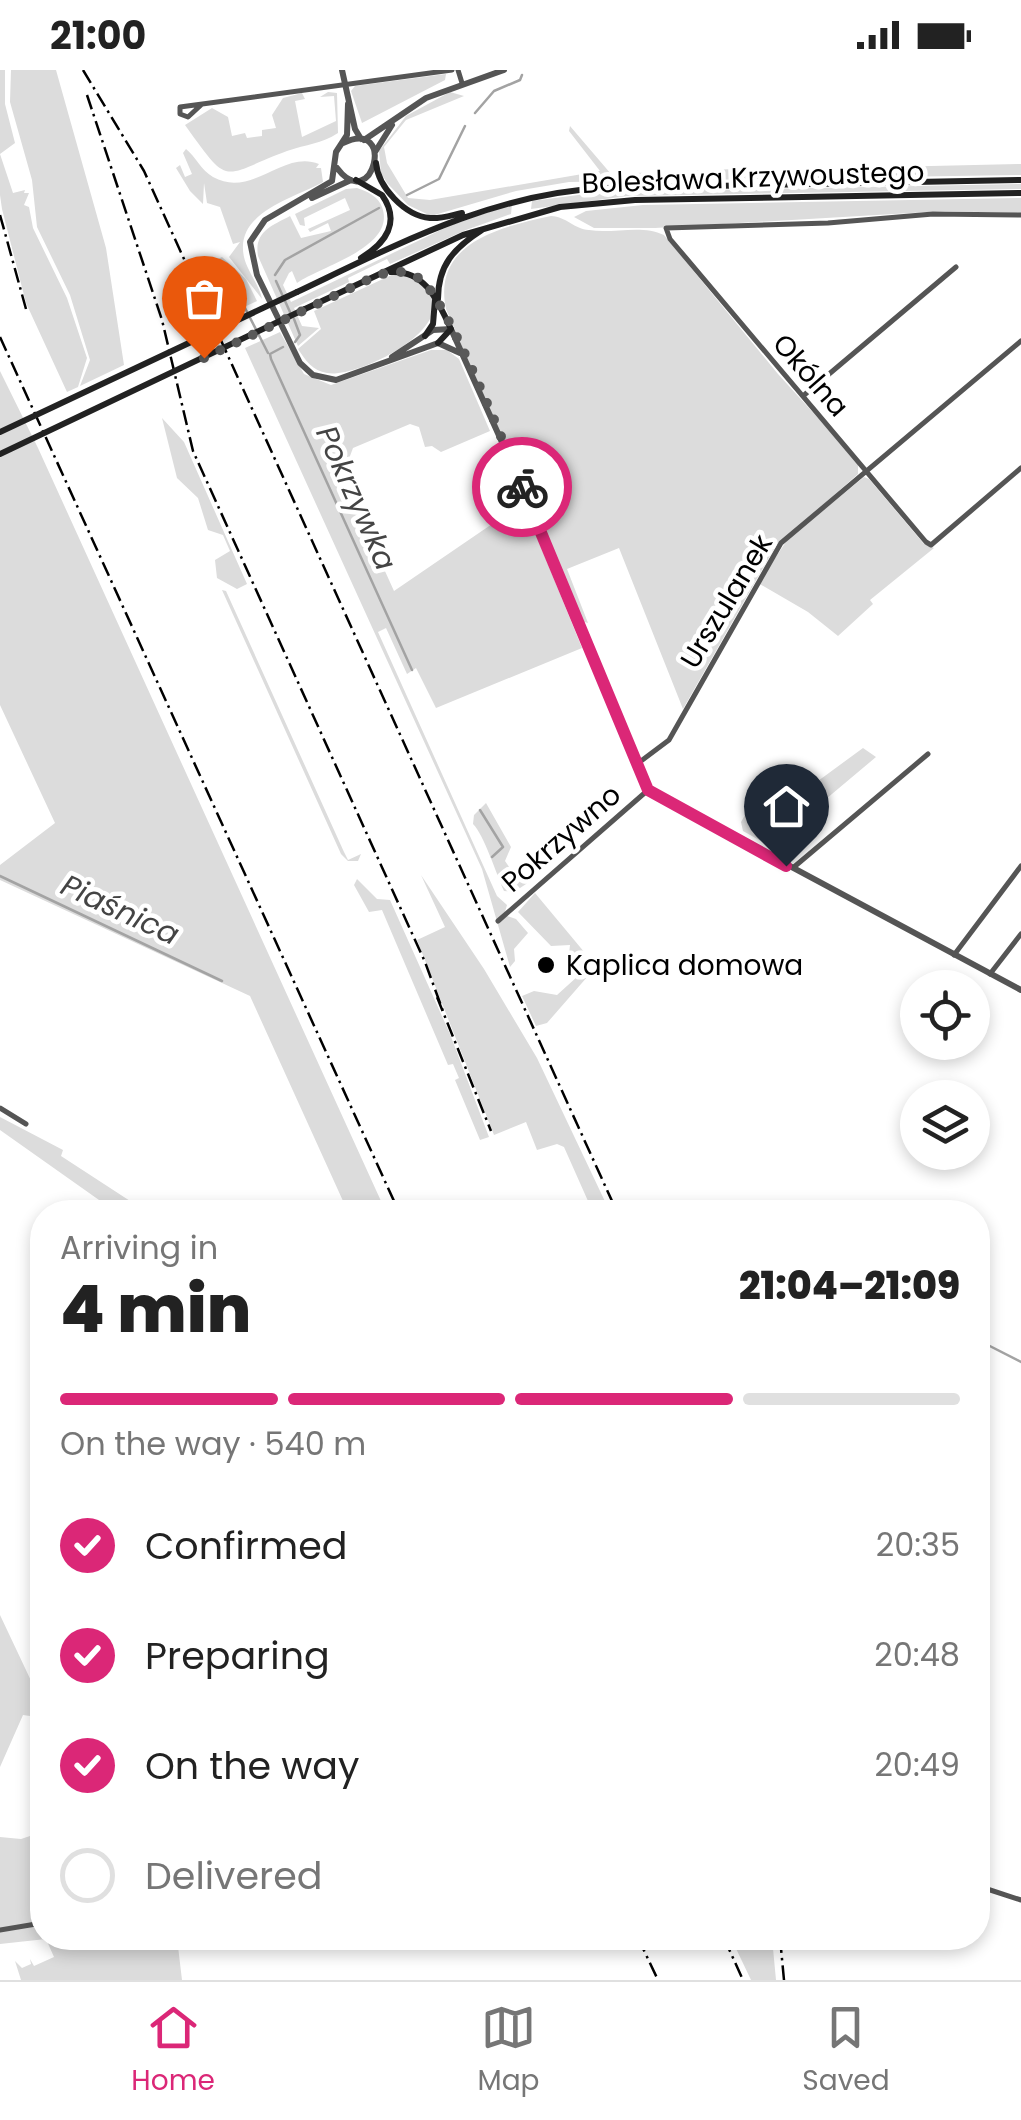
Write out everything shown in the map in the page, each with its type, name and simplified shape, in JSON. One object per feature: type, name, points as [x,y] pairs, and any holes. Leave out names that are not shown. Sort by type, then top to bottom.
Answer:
[{"type":"main road","points":[[376,163],[378,175],[388,190],[415,214],[436,218],[483,209]]},
{"type":"main road","points":[[344,270],[376,249],[388,235],[391,222],[382,194],[354,180]]},
{"type":"main road","name":"Bolesława Krzywoustego","points":[[0,432],[483,209],[584,189],[1021,180]]},
{"type":"main road","name":"Bolesława Krzywoustego","points":[[0,454],[376,276],[495,223],[549,208],[603,201],[1021,193]]},
{"type":"main road","points":[[424,336],[434,318],[441,272],[450,255],[495,223]]},
{"type":"main road","points":[[376,276],[402,272],[420,279],[436,298],[451,329],[438,343]]},
{"type":"street","points":[[342,70],[356,133],[375,152]]},
{"type":"street","points":[[201,104],[455,70],[462,83]]},
{"type":"street","points":[[342,144],[363,140],[416,103],[504,70]]},
{"type":"street","points":[[348,104],[348,132],[336,152],[336,167],[329,185],[260,224],[249,250],[300,363],[317,377],[336,380],[438,343],[465,358]]},
{"type":"street","points":[[297,203],[369,175],[376,163],[375,152],[396,120]]},
{"type":"street","points":[[336,167],[354,180]]},
{"type":"street","name":"Bolesława Krzywoustego","points":[[666,228],[828,223],[945,214],[1021,215]]},
{"type":"street","name":"Okólna","points":[[666,228],[670,239],[931,545],[1021,468]]},
{"type":"street","points":[[803,396],[956,267]]},
{"type":"street","points":[[392,357],[436,329],[451,329],[537,520],[648,790]]},
{"type":"street","name":"Urszulanek","points":[[636,764],[666,744],[775,550],[1021,340]]},
{"type":"street","points":[[792,869],[928,754]]},
{"type":"street","name":"Pokrzywno","points":[[498,921],[648,790],[983,970]]},
{"type":"street","points":[[954,954],[1021,866]]},
{"type":"street","points":[[990,974],[1021,934]]},
{"type":"street","name":"Pokrzywno","points":[[990,974],[1021,990]]},
{"type":"street","points":[[0,1108],[26,1124]]},
{"type":"street","points":[[990,1890],[1021,1900]]},
{"type":"street","points":[[0,1930],[30,1926]]},
{"type":"shaded area","points":[[0,70],[5,70],[5,104],[15,143],[0,154]]},
{"type":"shaded area","points":[[11,70],[56,70],[106,248],[124,365],[80,386],[90,360],[70,295],[37,227],[32,180],[10,102]]},
{"type":"shaded area","points":[[446,74],[445,80],[362,123],[351,91],[355,86]]},
{"type":"shaded area","points":[[328,92],[337,93],[338,133],[237,171],[220,168],[185,125],[212,108],[228,117],[232,136],[262,136],[262,130],[276,128],[272,115],[283,98],[302,93],[305,99],[295,101],[302,137],[336,121],[334,96],[320,97]]},
{"type":"shaded area","points":[[450,92],[464,96],[406,120],[384,147],[387,163],[408,198],[430,200],[600,171],[569,131],[570,126],[611,174],[734,169],[736,176],[844,175],[844,168],[1021,164],[1021,175],[569,182],[516,191],[431,216],[408,205],[387,183],[381,173],[379,151],[406,116]]},
{"type":"shaded area","points":[[186,149],[209,174],[227,182],[254,179],[293,163],[319,164],[316,168],[321,168],[323,182],[269,209],[248,229],[243,242],[244,257],[262,299],[229,257],[240,242],[233,244],[220,207],[207,203],[204,183],[203,204],[176,168],[180,165],[185,177],[192,174],[183,153]]},
{"type":"shaded area","points":[[0,154],[13,193],[29,193],[24,205],[29,207],[33,228],[67,298],[87,358],[78,387],[67,392],[26,303],[2,209]]},
{"type":"shaded area","points":[[1021,184],[1021,189],[627,196],[531,209],[532,201],[601,192]]},
{"type":"shaded area","points":[[357,188],[372,195],[382,207],[384,221],[378,233],[354,254],[297,283],[292,271],[289,273],[283,285],[291,302],[449,226],[512,204],[511,214],[390,264],[387,259],[294,308],[302,326],[319,328],[298,346],[258,256],[261,235],[290,216],[301,238],[331,231],[328,223],[310,232],[308,229],[350,210],[345,198],[304,218],[305,226],[300,225],[295,214],[346,189]]},
{"type":"shaded area","points":[[1021,198],[1021,213],[945,211],[655,228],[594,228],[574,217],[586,211],[643,205]]},
{"type":"shaded area","points":[[551,216],[584,229],[646,230],[664,235],[778,374],[858,462],[858,474],[775,547],[683,709],[619,548],[567,569],[588,623],[581,621],[446,309],[444,287],[449,268],[460,253],[492,233]]},
{"type":"shaded area","points":[[222,257],[246,279],[257,301],[229,314],[207,264]]},
{"type":"shaded area","points":[[396,273],[424,287],[434,304],[429,321],[413,338],[367,365],[344,372],[327,373],[310,364],[298,349],[321,329],[314,311]]},
{"type":"shaded area","points":[[280,332],[304,374],[331,385],[431,350],[447,350],[459,359],[490,431],[441,452],[432,446],[425,447],[419,427],[410,424],[353,448],[353,478],[345,483],[394,591],[523,503],[582,648],[436,708],[416,668],[407,674],[386,628],[378,632],[497,896],[507,905],[504,915],[516,919],[528,933],[514,949],[515,961],[510,967],[482,869],[245,348]]},
{"type":"shaded area","points":[[0,371],[381,1200],[343,1200],[250,996],[0,880],[0,865],[55,823],[0,705]]},
{"type":"shaded area","points":[[162,418],[184,442],[247,584],[237,589],[217,578],[215,560],[230,551],[223,535],[208,530],[198,498],[177,478]]},
{"type":"shaded area","points":[[864,477],[924,544],[934,548],[870,600],[873,604],[838,636],[808,612],[758,583],[788,539]]},
{"type":"shaded area","points":[[222,590],[226,591],[348,860],[361,854],[358,861],[348,861],[341,854]]},
{"type":"shaded area","points":[[863,748],[876,757],[770,846],[743,831],[741,822],[760,789],[778,779],[818,781]]},
{"type":"shaded area","points":[[486,803],[511,847],[505,861],[514,874],[527,873],[532,880],[514,892],[504,891],[473,824],[474,815]]},
{"type":"shaded area","points":[[421,875],[537,1058],[604,1200],[588,1200],[564,1147],[557,1144],[537,1150],[526,1122],[494,1135],[417,940],[445,927]]},
{"type":"shaded area","points":[[357,879],[377,899],[390,900],[450,1034],[489,1137],[480,1140],[455,1080],[459,1078],[453,1064],[448,1065],[382,910],[369,912],[354,885]]},
{"type":"shaded area","points":[[535,893],[585,953],[588,976],[547,1023],[536,1026],[522,996],[534,991],[557,995],[578,976],[568,962],[570,945],[551,946],[518,912]]},
{"type":"shaded area","points":[[0,1117],[63,1150],[61,1156],[129,1200],[99,1200],[0,1130]]},
{"type":"shaded area","points":[[0,1615],[30,1679],[30,1716],[23,1715],[0,1767]]},
{"type":"shaded area","points":[[30,1836],[30,1941],[0,1944],[0,1837]]},
{"type":"shaded area","points":[[51,1950],[178,1950],[182,1980],[21,1980],[15,1961],[22,1968],[31,1964],[30,1959],[34,1966],[54,1957]]},
{"type":"shaded area","points":[[737,1950],[773,1950],[776,1980],[751,1980]]},
{"type":"waterway","name":"Pokrzywka","points":[[475,113],[494,91],[520,80],[522,75]]},
{"type":"waterway","name":"Pokrzywka","points":[[407,195],[439,179],[465,126]]},
{"type":"waterway","name":"Pokrzywka","points":[[275,275],[285,260],[379,208]]},
{"type":"waterway","points":[[221,261],[268,353]]},
{"type":"waterway","name":"Pokrzywka","points":[[276,281],[290,312]]},
{"type":"waterway","name":"Pokrzywka","points":[[294,319],[300,335],[295,342]]},
{"type":"waterway","name":"Pokrzywka","points":[[283,347],[270,354],[271,359],[412,670]]},
{"type":"waterway","name":"Pokrzywka","points":[[480,810],[503,847],[492,857]]},
{"type":"waterway","name":"Piaśnica","points":[[0,876],[222,981]]},
{"type":"waterway","points":[[990,1346],[1021,1362]]},
{"type":"railway","points":[[83,70],[144,171],[612,1200]]},
{"type":"railway","points":[[87,95],[162,320],[193,451],[425,962],[443,1011]]},
{"type":"railway","points":[[0,215],[26,309]]},
{"type":"railway","points":[[0,337],[394,1200]]},
{"type":"railway","points":[[437,997],[491,1131]]},
{"type":"railway","points":[[644,1950],[658,1980]]},
{"type":"railway","points":[[729,1950],[743,1980]]},
{"type":"railway","points":[[781,1950],[784,1980]]},
{"type":"way so far","points":[[204,358],[376,276],[396,271],[414,276],[426,284],[438,301],[522,487]]},
{"type":"place","name":"Kaplica domowa","points":[[546,965]]},
{"type":"route","points":[[522,487],[648,790],[786,866]]}]
